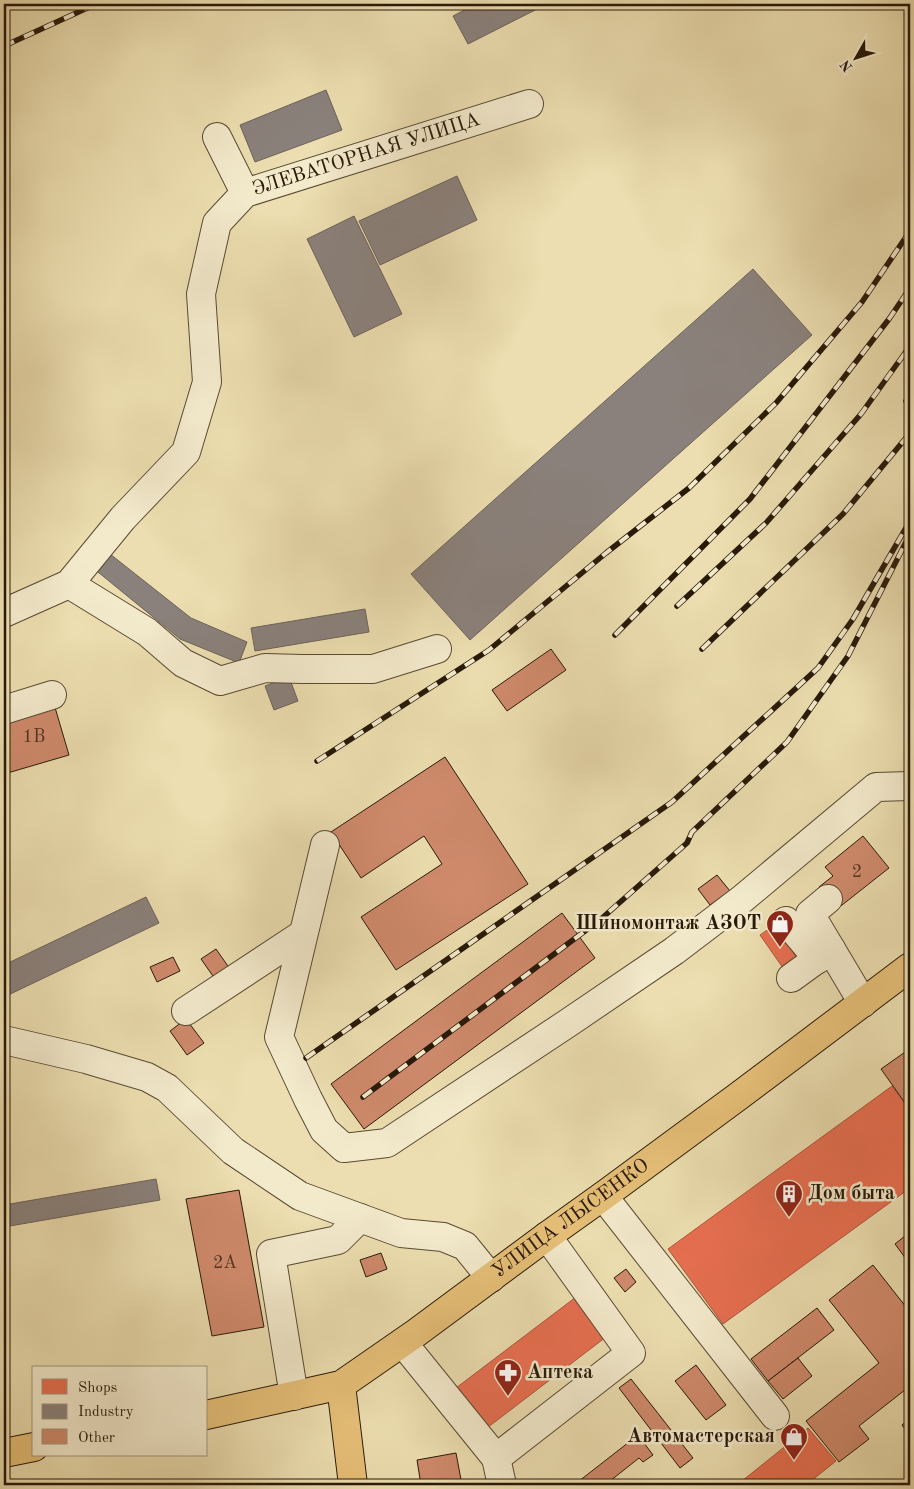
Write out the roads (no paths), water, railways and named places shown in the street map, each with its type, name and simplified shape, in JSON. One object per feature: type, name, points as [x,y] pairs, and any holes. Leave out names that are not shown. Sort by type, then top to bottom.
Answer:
[{"type":"main road","name":"УЛИЦА ЛЫСЕНКО","points":[[208,1415],[341,1385],[403,1343],[910,967]]},
{"type":"main road","points":[[341,1385],[353,1485]]},
{"type":"main road","points":[[4,1453],[32,1447]]},
{"type":"street","name":"ЭЛЕВАТОРНАЯ УЛИЦА","points":[[4,613],[69,584],[123,518],[186,452],[207,382],[201,294],[213,240],[217,223],[245,193],[529,104]]},
{"type":"street","points":[[217,137],[245,193]]},
{"type":"street","points":[[69,584],[148,632],[182,663],[220,681],[265,668],[302,670],[374,669],[437,649]]},
{"type":"street","points":[[4,710],[52,695]]},
{"type":"street","points":[[325,845],[279,1037],[324,1130],[344,1148],[386,1143],[674,951],[741,900],[876,787],[910,786]]},
{"type":"street","points":[[824,954],[810,914],[828,899]]},
{"type":"street","points":[[786,920],[824,954],[863,1003]]},
{"type":"street","points":[[186,1011],[304,934]]},
{"type":"street","points":[[791,978],[824,954]]},
{"type":"street","points":[[4,1040],[86,1058],[147,1077],[167,1088],[233,1151],[300,1196],[401,1233],[443,1237],[465,1246],[491,1278]]},
{"type":"street","points":[[603,1196],[775,1416]]},
{"type":"street","points":[[294,1396],[271,1254],[338,1240],[360,1218]]},
{"type":"street","points":[[496,1458],[631,1353],[546,1236]]},
{"type":"street","points":[[403,1343],[496,1458],[502,1485]]},
{"type":"railway","points":[[4,46],[96,4]]},
{"type":"railway","points":[[317,761],[489,650],[606,553],[689,488],[776,403],[862,302],[910,231]]},
{"type":"railway","points":[[615,635],[750,499],[889,319],[910,288]]},
{"type":"railway","points":[[677,606],[766,523],[861,414],[910,346]]},
{"type":"railway","points":[[906,401],[910,395]]},
{"type":"railway","points":[[702,649],[843,514],[910,433]]},
{"type":"railway","points":[[306,1058],[672,802],[818,668],[853,619],[910,521]]},
{"type":"railway","points":[[363,1097],[601,919],[687,843],[692,832],[787,742],[848,656],[908,538]]},
{"type":"place","name":"Шиномонтаж АЗОТ","points":[[780,948]]},
{"type":"place","name":"Дом быта","points":[[789,1218]]},
{"type":"place","name":"Аптека","points":[[508,1397]]},
{"type":"place","name":"Автомастерская","points":[[794,1461]]}]
